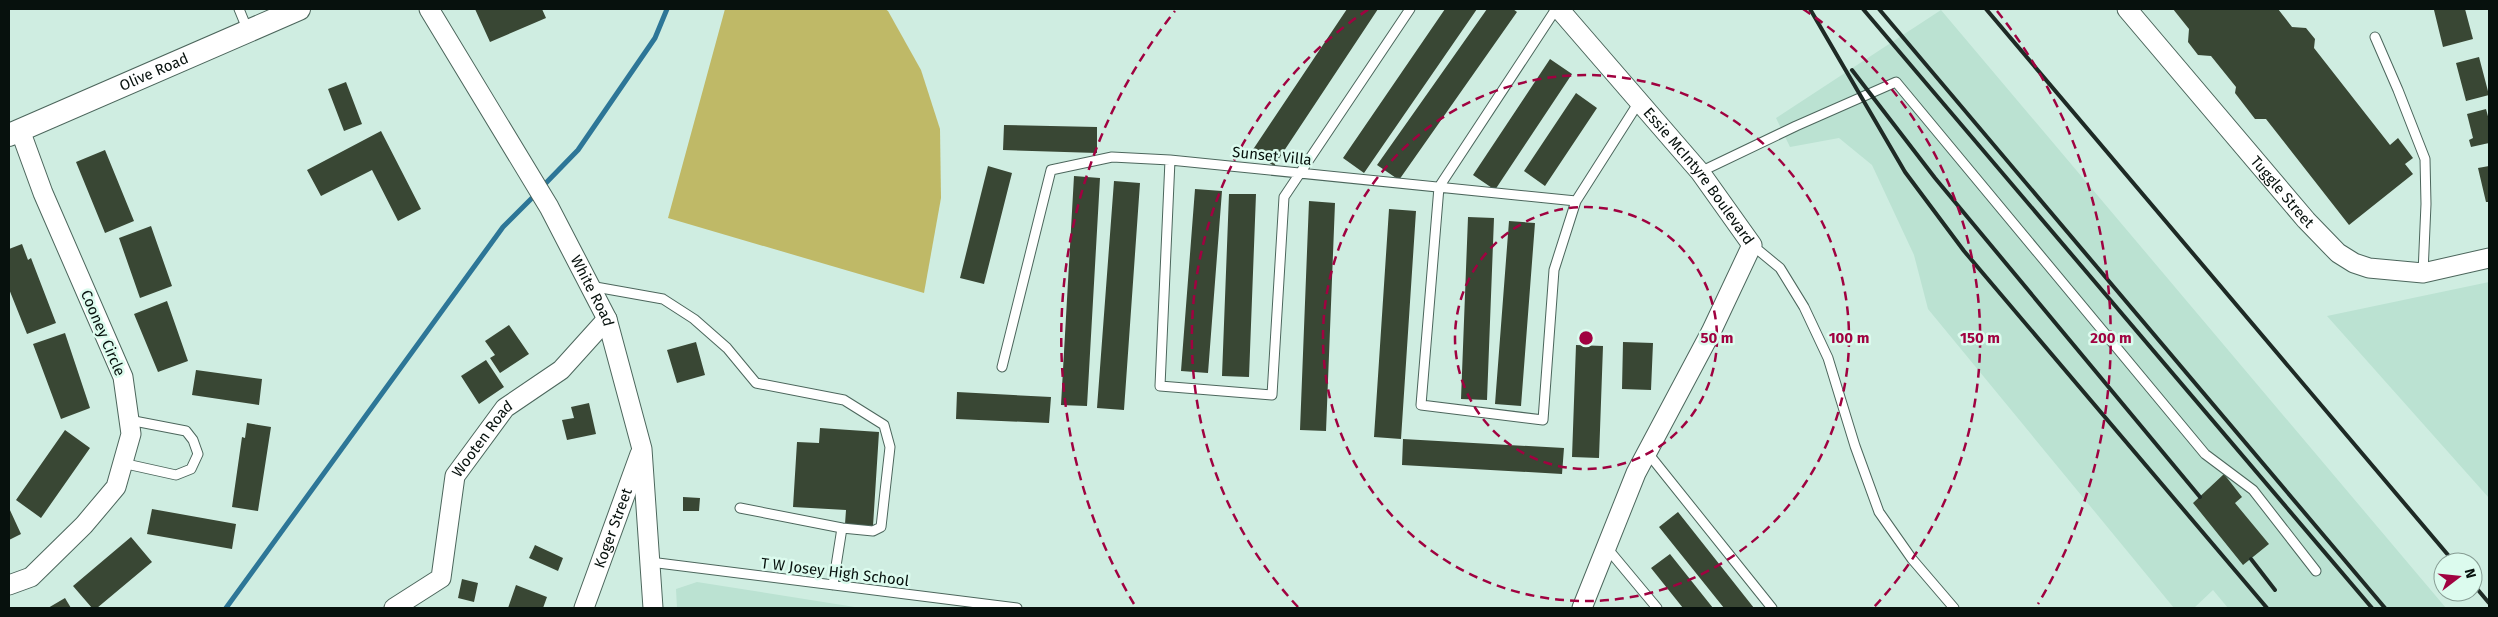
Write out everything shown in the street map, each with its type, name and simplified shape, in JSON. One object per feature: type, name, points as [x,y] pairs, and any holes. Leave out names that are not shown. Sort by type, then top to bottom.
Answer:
[{"type":"street","name":"Olive Road","points":[[14,133],[299,9]]},
{"type":"street","name":"White Road","points":[[429,9],[539,190],[608,319],[642,449],[653,608]]},
{"type":"street","name":"Essie McIntyre Boulevard","points":[[1558,9],[1700,172],[1752,245],[1711,332],[1636,473],[1582,608]]},
{"type":"street","name":"Tuggle Street","points":[[2127,9],[2306,220],[2338,253],[2354,263],[2368,268],[2422,273],[2489,258]]},
{"type":"street","name":"Cooney Circle","points":[[9,585],[30,576],[84,525],[116,487],[131,434],[123,377],[43,193],[14,133]]},
{"type":"street","name":"Wooten Road","points":[[394,608],[441,578],[455,476],[505,408],[561,370],[608,319]]},
{"type":"street","name":"Koger Street","points":[[584,608],[642,449]]},
{"type":"lane","points":[[239,9],[248,31]]},
{"type":"lane","points":[[1170,160],[1160,386],[1272,395],[1284,197],[1410,9]]},
{"type":"lane","points":[[1558,9],[1439,187],[1421,406],[1542,420],[1554,270],[1576,201],[1639,102]]},
{"type":"lane","points":[[2375,37],[2398,90],[2424,160],[2426,204],[2422,273]]},
{"type":"lane","points":[[1700,172],[1796,126],[1896,82],[2205,454],[2253,490],[2316,572]]},
{"type":"lane","name":"Sunset Villa","points":[[1002,367],[1051,170],[1112,157],[1170,160],[1576,201]]},
{"type":"lane","points":[[1752,245],[1780,268],[1804,307],[1828,358],[1855,446],[1879,512],[1912,559],[1954,608]]},
{"type":"lane","points":[[590,286],[663,299],[694,319],[727,348],[756,383],[844,400],[884,425],[890,446],[881,527],[873,531],[842,528],[740,508]]},
{"type":"lane","points":[[122,464],[176,474],[192,469],[198,454],[193,440],[186,431],[129,420]]},
{"type":"lane","points":[[1648,452],[1772,608]]},
{"type":"lane","points":[[833,585],[842,528]]},
{"type":"lane","points":[[1607,547],[1657,608]]},
{"type":"lane","name":"T W Josey High School","points":[[650,562],[1017,608]]},
{"type":"shaded area","points":[[725,9],[885,9],[888,11],[921,70],[940,129],[941,198],[924,293],[668,218]]},
{"type":"shaded area","points":[[1941,10],[2433,593],[2433,602],[2441,602],[2446,608],[2228,608],[2213,590],[2194,608],[2174,608],[1928,309],[1914,255],[1872,165],[1839,138],[1790,147],[1776,118]]},
{"type":"shaded area","points":[[2489,282],[2489,498],[2327,316]]},
{"type":"shaded area","points":[[697,582],[861,608],[677,608],[676,589]]},
{"type":"building","points":[[475,9],[542,9],[546,18],[490,42]]},
{"type":"building","points":[[1347,9],[1378,9],[1274,166],[1252,151]]},
{"type":"building","points":[[1445,9],[1477,9],[1364,173],[1343,158]]},
{"type":"building","points":[[1487,9],[1513,9],[1517,12],[1399,180],[1377,165]]},
{"type":"building","points":[[2173,9],[2278,9],[2292,27],[2306,28],[2315,39],[2314,48],[2390,145],[2398,138],[2413,158],[2405,164],[2413,174],[2349,225],[2266,119],[2255,119],[2235,93],[2236,87],[2211,56],[2198,55],[2188,42],[2189,29]]},
{"type":"building","points":[[2465,9],[2473,39],[2443,47],[2434,10]]},
{"type":"building","points":[[2479,57],[2489,95],[2466,101],[2456,63]]},
{"type":"building","points":[[1550,59],[1572,74],[1495,190],[1473,175]]},
{"type":"building","points":[[346,82],[362,124],[344,131],[328,89]]},
{"type":"building","points":[[1576,93],[1597,108],[1545,186],[1524,171]]},
{"type":"building","points":[[2486,109],[2489,120],[2489,143],[2471,147],[2469,140],[2473,138],[2467,114]]},
{"type":"building","points":[[1004,125],[1097,127],[1097,153],[1003,150]]},
{"type":"building","points":[[381,131],[421,209],[398,221],[372,170],[321,196],[307,170]]},
{"type":"building","points":[[105,150],[134,221],[105,233],[76,162]]},
{"type":"building","points":[[988,166],[1012,173],[984,284],[960,278]]},
{"type":"building","points":[[2489,166],[2489,202],[2486,202],[2478,168]]},
{"type":"building","points":[[1074,176],[1100,178],[1087,406],[1061,405]]},
{"type":"building","points":[[1114,181],[1140,183],[1124,410],[1097,408]]},
{"type":"building","points":[[1195,189],[1222,191],[1208,373],[1181,371]]},
{"type":"building","points":[[1229,194],[1256,194],[1249,377],[1222,376]]},
{"type":"building","points":[[1309,201],[1335,203],[1326,431],[1300,430]]},
{"type":"building","points":[[1389,209],[1416,211],[1401,439],[1374,437]]},
{"type":"building","points":[[1468,217],[1494,218],[1487,400],[1461,399]]},
{"type":"building","points":[[1509,221],[1535,223],[1521,406],[1495,404]]},
{"type":"building","points":[[151,226],[172,286],[140,298],[119,238]]},
{"type":"building","points":[[22,244],[28,260],[31,258],[56,323],[27,334],[9,289],[9,249]]},
{"type":"building","points":[[167,301],[188,361],[158,372],[134,314]]},
{"type":"building","points":[[509,325],[529,354],[500,373],[490,358],[495,355],[485,341]]},
{"type":"building","points":[[65,333],[90,408],[61,419],[33,344]]},
{"type":"building","points":[[696,342],[705,375],[677,383],[667,350]]},
{"type":"building","points":[[1623,342],[1653,343],[1651,390],[1622,389]]},
{"type":"building","points":[[1576,345],[1603,346],[1599,458],[1572,457]]},
{"type":"building","points":[[486,360],[504,387],[479,404],[461,376]]},
{"type":"building","points":[[196,370],[262,379],[259,405],[192,395]]},
{"type":"building","points":[[957,392],[1051,397],[1049,423],[956,419]]},
{"type":"building","points":[[589,403],[596,434],[567,440],[562,420],[574,418],[571,407]]},
{"type":"building","points":[[247,423],[271,427],[258,511],[232,507],[242,437],[245,438]]},
{"type":"building","points":[[820,428],[879,432],[873,526],[845,524],[846,510],[793,507],[797,442],[819,443]]},
{"type":"building","points":[[65,430],[90,448],[41,518],[16,500]]},
{"type":"building","points":[[1403,439],[1564,448],[1562,474],[1402,465]]},
{"type":"building","points":[[2224,474],[2242,497],[2235,503],[2269,544],[2243,565],[2193,503]]},
{"type":"building","points":[[683,497],[700,498],[699,511],[683,511]]},
{"type":"building","points":[[9,508],[21,534],[9,540]]},
{"type":"building","points":[[152,509],[236,524],[232,549],[147,534]]},
{"type":"building","points":[[1678,512],[1754,608],[1724,608],[1659,527]]},
{"type":"building","points":[[131,537],[152,562],[97,608],[92,608],[73,586]]},
{"type":"building","points":[[535,545],[563,558],[558,571],[529,558]]},
{"type":"building","points":[[1670,554],[1713,608],[1683,608],[1651,568]]},
{"type":"building","points":[[462,579],[478,583],[474,602],[458,598]]},
{"type":"building","points":[[516,585],[547,597],[543,608],[508,608]]},
{"type":"building","points":[[65,598],[71,608],[48,608]]},
{"type":"waterway","points":[[542,187],[578,150],[655,38],[667,9]]},
{"type":"waterway","points":[[226,608],[503,227],[536,194]]},
{"type":"railway","points":[[1810,9],[1905,172],[1964,251],[2267,608]]},
{"type":"railway","points":[[1863,9],[2372,608]]},
{"type":"railway","points":[[1879,9],[2385,608]]},
{"type":"railway","points":[[1986,9],[2446,552]]},
{"type":"railway","points":[[1852,70],[1935,178],[2200,497]]},
{"type":"railway","points":[[2251,559],[2275,590]]},
{"type":"railway","points":[[2483,596],[2489,603]]}]
